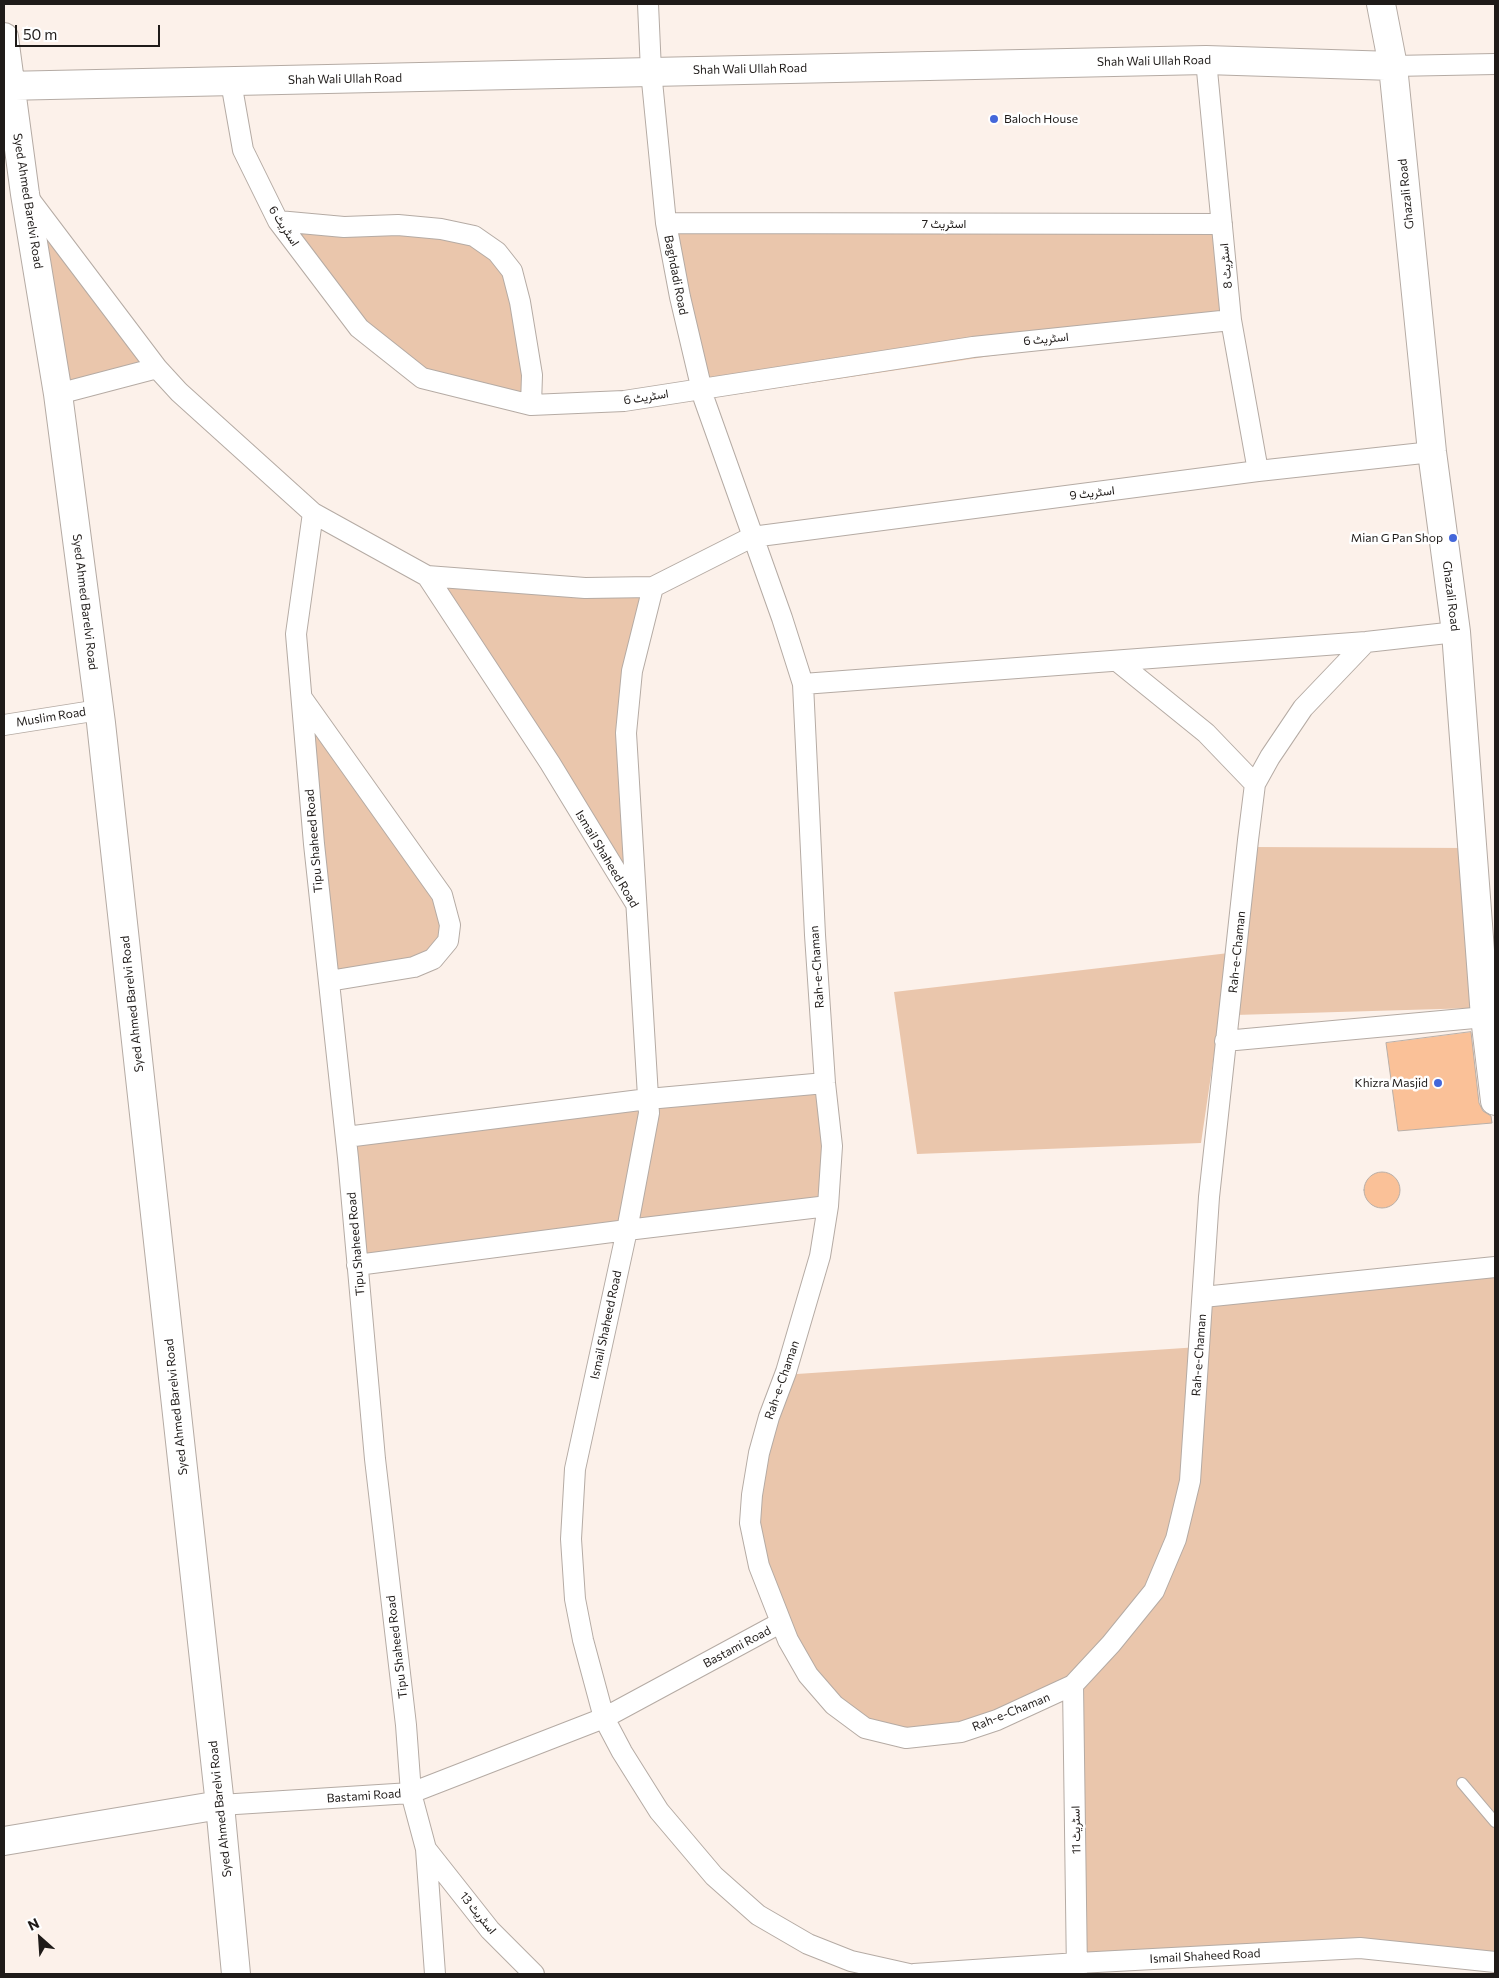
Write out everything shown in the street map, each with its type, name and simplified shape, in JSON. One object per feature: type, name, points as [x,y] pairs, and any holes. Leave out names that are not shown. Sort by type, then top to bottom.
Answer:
[{"type":"main road","name":"Ghazali Road","points":[[1381,4],[1393,66],[1432,452],[1456,632],[1485,1017],[1495,1101]]},
{"type":"main road","name":"Syed Ahmed Barelvi Road","points":[[4,37],[7,87],[58,394],[99,710],[220,1805],[236,1974]]},
{"type":"main road","name":"Shah Wali Ullah Road","points":[[7,87],[1206,60],[1393,66]]},
{"type":"main road","name":"Bastami Road","points":[[4,1841],[220,1805]]},
{"type":"street","name":"Baghdadi Road","points":[[648,4],[651,71],[666,223],[680,297],[701,388],[752,537]]},
{"type":"street","name":"اسٹریٹ 8","points":[[1206,60],[1231,320],[1258,471]]},
{"type":"street","name":"Shah Wali Ullah Road","points":[[1393,66],[1495,64]]},
{"type":"street","name":"اسٹریٹ 6","points":[[231,82],[243,150],[278,222],[359,328],[422,378],[531,406],[624,401],[973,347],[1231,320]]},
{"type":"street","points":[[25,194],[157,368],[179,392],[313,513],[427,576],[585,588],[653,587],[632,671],[626,733],[638,908]]},
{"type":"street","points":[[278,222],[344,228],[398,225],[441,229],[474,236],[498,252],[512,271],[520,302],[532,375],[531,406]]},
{"type":"street","name":"اسٹریٹ 7","points":[[666,223],[1222,224]]},
{"type":"street","points":[[58,394],[157,368]]},
{"type":"street","name":"اسٹریٹ 9","points":[[653,587],[752,537],[1258,471],[1432,452]]},
{"type":"street","name":"Tipu Shaheed Road","points":[[313,513],[296,634],[314,844],[346,1137],[375,1459],[406,1725],[412,1793],[426,1849],[435,1974]]},
{"type":"street","name":"Rah-e-Chaman","points":[[752,537],[782,618],[803,684],[815,935],[825,1084],[832,1146],[828,1206],[820,1256],[786,1372],[769,1417],[759,1453],[752,1494],[750,1522],[760,1566],[780,1623],[808,1675],[834,1705],[865,1728],[906,1738],[961,1732],[997,1720],[1074,1685],[1111,1644],[1154,1591],[1176,1539],[1190,1481],[1209,1197],[1225,1041],[1231,1011],[1248,840],[1256,784],[1270,757],[1303,708],[1366,642]]},
{"type":"street","name":"Ismail Shaheed Road","points":[[427,576],[550,763],[638,908],[649,1114],[628,1230],[575,1469],[571,1539],[577,1607],[583,1640],[604,1718],[622,1752],[659,1812],[714,1876],[758,1915],[808,1944],[851,1961],[909,1974]]},
{"type":"street","points":[[803,684],[1366,642],[1456,632]]},
{"type":"street","points":[[1117,661],[1206,733],[1256,784]]},
{"type":"street","points":[[302,698],[442,895],[450,925],[448,941],[433,959],[414,967],[329,981]]},
{"type":"street","name":"Muslim Road","points":[[4,725],[99,710]]},
{"type":"street","points":[[1225,1041],[1485,1017]]},
{"type":"street","points":[[346,1137],[648,1099],[825,1084]]},
{"type":"street","points":[[357,1265],[828,1206]]},
{"type":"street","points":[[1203,1297],[1495,1267]]},
{"type":"street","name":"Bastami Road","points":[[220,1805],[412,1793],[604,1718],[780,1623]]},
{"type":"street","name":"اسٹریٹ 11","points":[[1074,1685],[1078,1969]]},
{"type":"street","name":"اسٹریٹ 13","points":[[426,1849],[490,1930],[534,1974]]},
{"type":"street","name":"Ismail Shaheed Road","points":[[914,1974],[1078,1969],[1360,1948],[1495,1962]]},
{"type":"lane","points":[[1462,1783],[1495,1822]]},
{"type":"shaded area","points":[[25,194],[157,368],[58,394]]},
{"type":"shaded area","points":[[278,221],[474,236],[512,271],[531,405],[422,378],[359,328]]},
{"type":"shaded area","points":[[666,223],[1222,224],[1231,320],[704,399]]},
{"type":"shaded area","points":[[427,576],[659,584],[632,671],[638,908]]},
{"type":"shaded area","points":[[302,698],[450,925],[433,959],[329,981]]},
{"type":"shaded area","points":[[1253,847],[1469,848],[1475,1008],[1235,1015]]},
{"type":"shaded area","points":[[1229,953],[1201,1143],[917,1154],[894,992]]},
{"type":"shaded area","points":[[825,1083],[819,1212],[357,1265],[346,1137]]},
{"type":"shaded area","points":[[1495,1260],[1495,1959],[1084,1959],[1081,1675],[1007,1715],[912,1733],[871,1722],[836,1701],[811,1671],[752,1530],[782,1375],[1199,1347],[1203,1288]]},
{"type":"building","name":"Khizra Masjid","points":[[1471,1032],[1479,1103],[1483,1111],[1491,1116],[1492,1123],[1398,1131],[1386,1043]]},
{"type":"building","points":[[1382,1172],[1389,1173],[1395,1177],[1399,1183],[1399,1197],[1395,1203],[1389,1207],[1382,1208],[1375,1207],[1369,1203],[1365,1197],[1364,1190],[1365,1183],[1369,1177],[1375,1173]]},
{"type":"place","name":"Baloch House","points":[[994,119]]},
{"type":"place","name":"Mian G Pan Shop","points":[[1453,538]]},
{"type":"place","name":"Khizra Masjid","points":[[1438,1083]]}]
